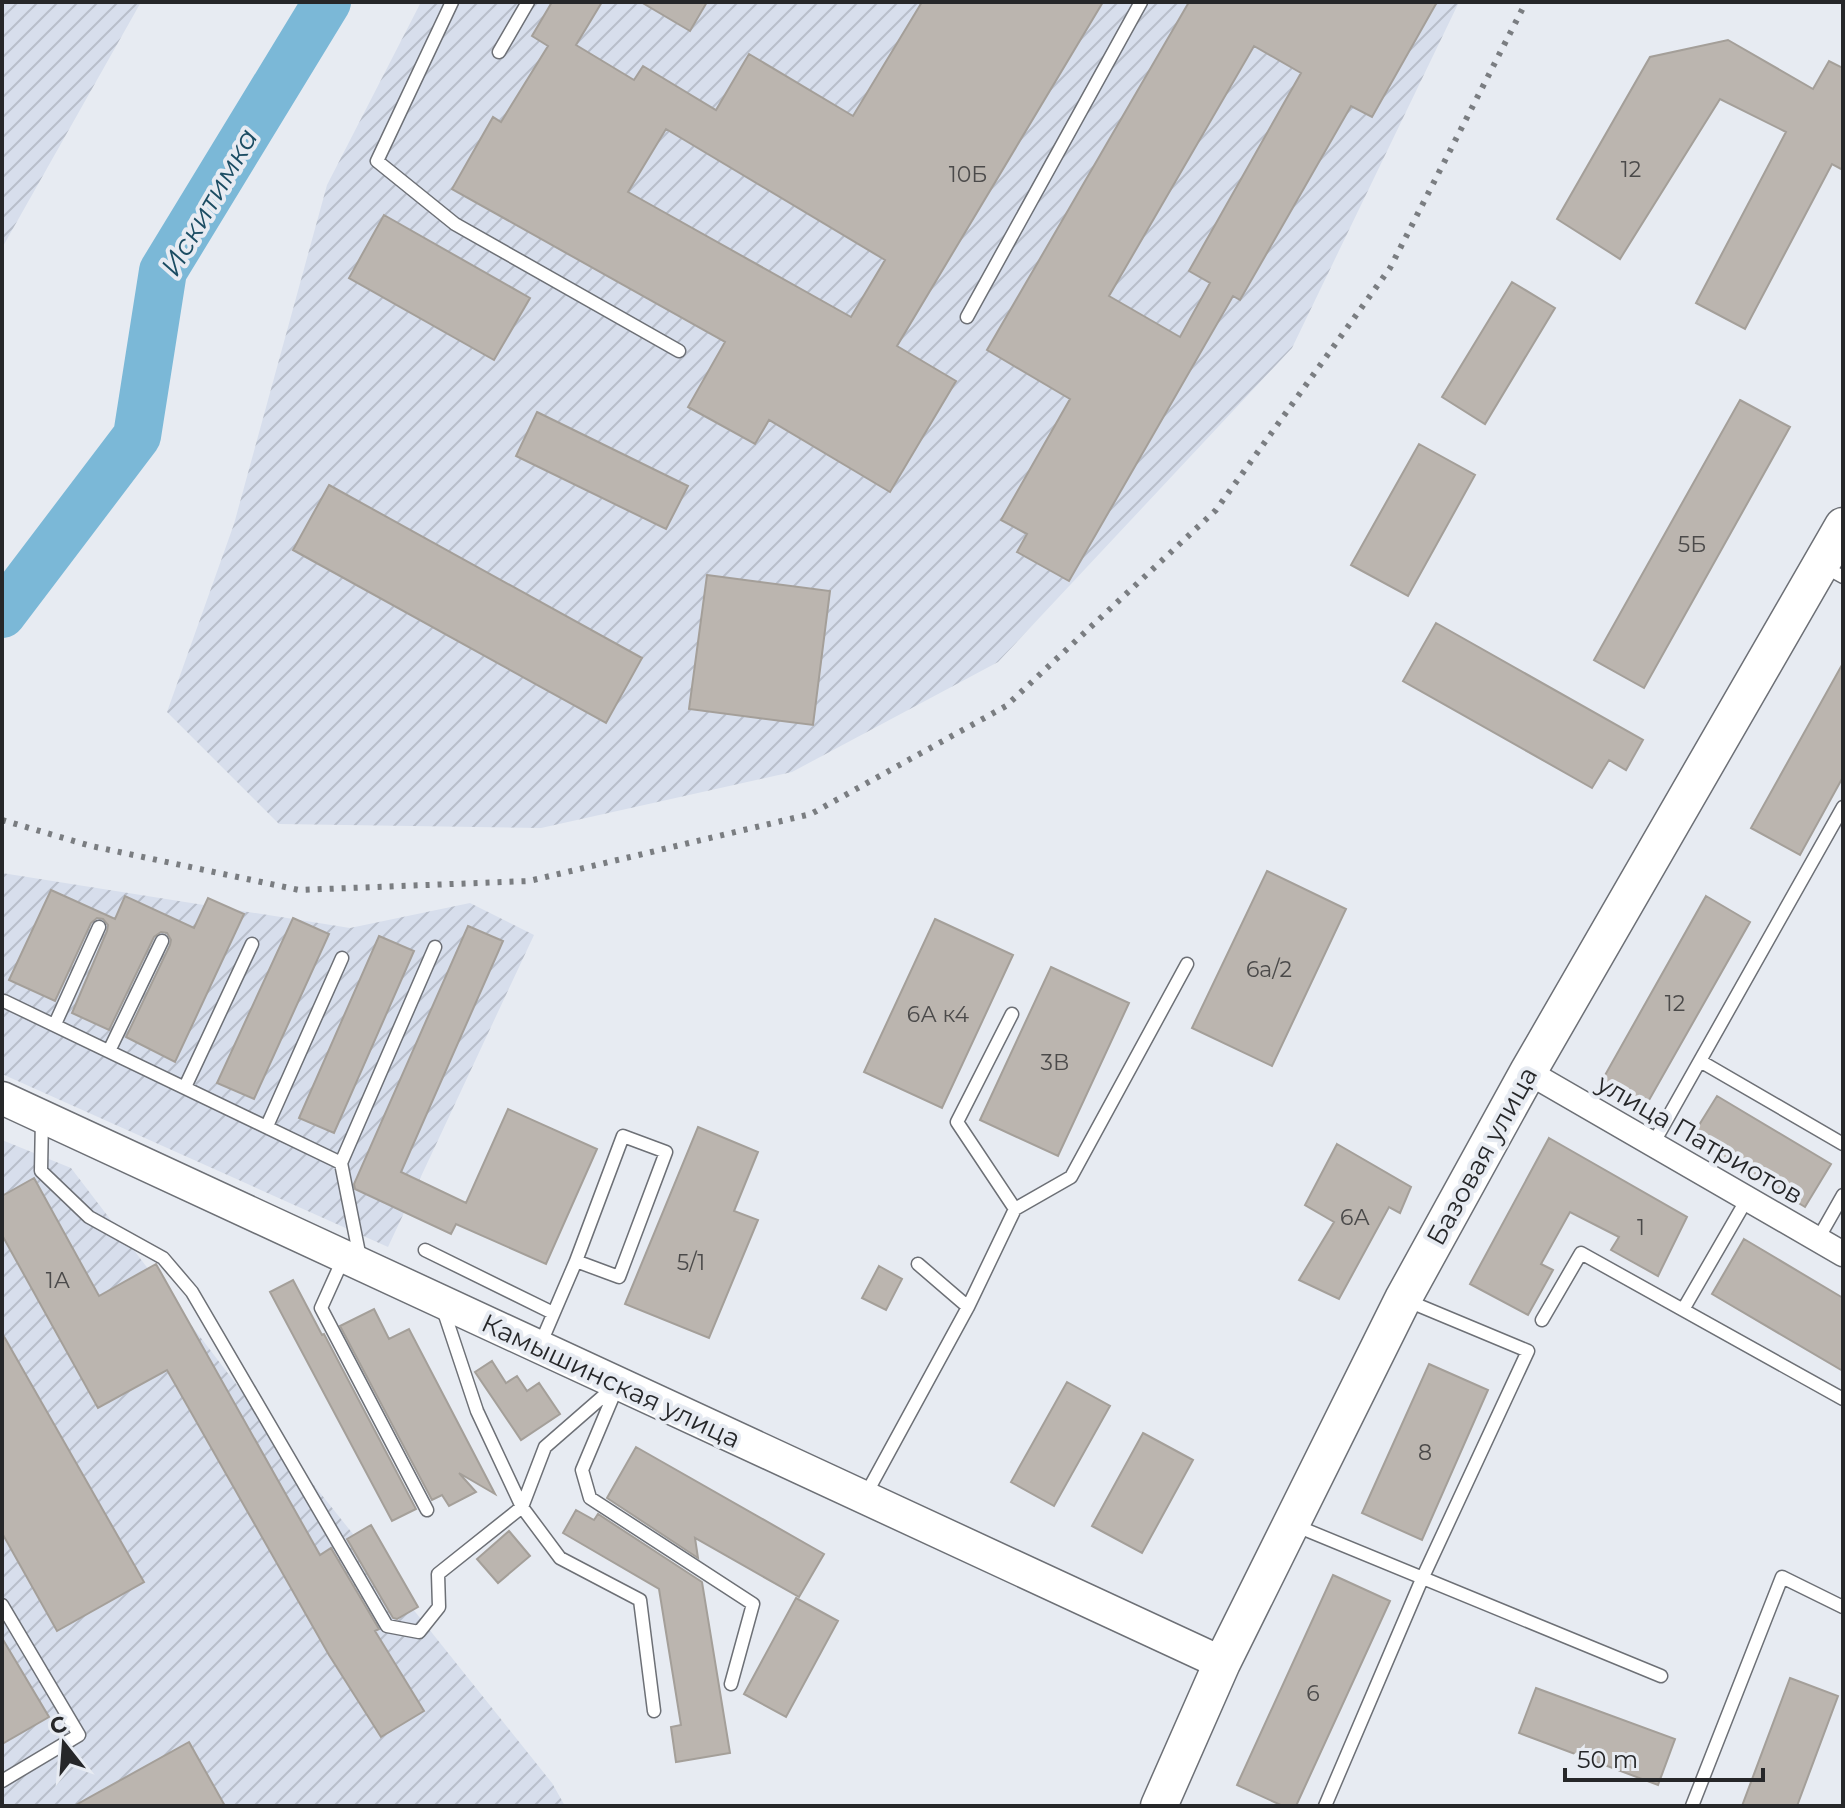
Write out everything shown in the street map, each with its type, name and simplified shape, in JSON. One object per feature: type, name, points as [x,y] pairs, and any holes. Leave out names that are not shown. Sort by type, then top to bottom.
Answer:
[{"type":"main road","name":"Базовая улица","points":[[1160,1806],[1222,1663],[1403,1299],[1528,1072],[1831,571],[1843,526]]},
{"type":"street","name":"улица Патриотов","points":[[1528,1072],[1843,1254]]},
{"type":"street","name":"Камышинская улица","points":[[2,1098],[1222,1663]]},
{"type":"lane","points":[[452,2],[377,161],[455,224],[679,351]]},
{"type":"lane","points":[[499,52],[528,2]]},
{"type":"lane","points":[[967,317],[1141,2]]},
{"type":"lane","points":[[1653,1144],[1843,807]]},
{"type":"lane","points":[[55,1024],[99,927]]},
{"type":"lane","points":[[109,1051],[162,941]]},
{"type":"lane","points":[[185,1087],[252,944]]},
{"type":"lane","points":[[427,1510],[321,1308],[353,1261],[341,1163],[435,947]]},
{"type":"lane","points":[[267,1126],[342,958]]},
{"type":"lane","points":[[863,1498],[968,1307],[1015,1209],[1071,1177],[1187,964]]},
{"type":"lane","points":[[4,1001],[341,1163]]},
{"type":"lane","points":[[1012,1014],[957,1122],[1015,1209]]},
{"type":"lane","points":[[1700,1061],[1843,1144]]},
{"type":"lane","points":[[42,1116],[41,1171],[89,1217],[163,1258],[192,1292],[387,1626],[419,1632],[439,1607],[438,1574],[522,1507],[545,1447],[618,1384]]},
{"type":"lane","points":[[539,1347],[576,1261],[623,1136],[666,1152],[619,1277],[576,1261]]},
{"type":"lane","points":[[1818,1239],[1843,1195]]},
{"type":"lane","points":[[1684,1308],[1747,1199]]},
{"type":"lane","points":[[425,1250],[553,1313]]},
{"type":"lane","points":[[1542,1320],[1581,1253],[1843,1399]]},
{"type":"lane","points":[[918,1264],[968,1307]]},
{"type":"lane","points":[[1325,1806],[1422,1579],[1528,1351],[1403,1299]]},
{"type":"lane","points":[[441,1302],[477,1411],[522,1507],[560,1558],[640,1600],[654,1711]]},
{"type":"lane","points":[[618,1384],[582,1470],[590,1498],[753,1604],[731,1684]]},
{"type":"lane","points":[[1290,1524],[1661,1676]]},
{"type":"lane","points":[[1692,1806],[1782,1577],[1843,1607]]},
{"type":"lane","points":[[2,1605],[79,1735],[2,1781]]},
{"type":"shaded area","points":[[2,2],[141,2],[2,248]]},
{"type":"shaded area","points":[[421,2],[1459,2],[1292,348],[998,662],[792,772],[541,828],[279,824],[167,712],[234,524],[327,185]]},
{"type":"shaded area","points":[[2,873],[350,928],[470,903],[534,935],[388,1247],[2,1074]]},
{"type":"shaded area","points":[[2,1140],[71,1168],[305,1474],[552,1783],[565,1806],[2,1806]]},
{"type":"building","points":[[552,2],[602,2],[576,45],[634,80],[643,66],[716,110],[749,54],[853,116],[922,2],[1103,2],[897,346],[956,381],[890,492],[769,420],[755,444],[688,407],[725,342],[452,189],[493,117],[501,122],[548,46],[532,36]],"holes":[[[666,129],[885,260],[851,317],[628,192]]]},
{"type":"building","points":[[641,2],[707,2],[690,31]]},
{"type":"building","points":[[1189,2],[1437,2],[1372,117],[1351,106],[1240,300],[1233,296],[1069,581],[1017,552],[1027,534],[1001,520],[1070,399],[987,350]],"holes":[[[1254,46],[1301,73],[1189,271],[1210,283],[1180,337],[1109,296]]]},
{"type":"building","points":[[1728,40],[1813,89],[1829,61],[1843,68],[1843,170],[1832,164],[1745,329],[1696,303],[1786,132],[1720,99],[1620,259],[1557,219],[1650,57]]},
{"type":"building","points":[[384,215],[530,298],[494,360],[349,278]]},
{"type":"building","points":[[1512,282],[1555,308],[1485,424],[1442,397]]},
{"type":"building","points":[[1740,400],[1790,427],[1644,688],[1594,660]]},
{"type":"building","points":[[537,412],[688,486],[666,529],[516,456]]},
{"type":"building","points":[[1419,444],[1475,475],[1408,596],[1351,565]]},
{"type":"building","points":[[329,485],[642,658],[606,723],[293,550]]},
{"type":"building","points":[[707,575],[830,591],[813,725],[689,709]]},
{"type":"building","points":[[1436,623],[1643,740],[1626,770],[1609,760],[1592,788],[1403,681]]},
{"type":"building","points":[[1843,663],[1843,777],[1800,855],[1751,828]]},
{"type":"building","points":[[1267,871],[1346,909],[1272,1066],[1192,1028]]},
{"type":"building","points":[[51,890],[115,919],[125,896],[194,928],[208,898],[244,914],[175,1062],[126,1037],[170,945],[167,933],[161,932],[154,937],[109,1030],[72,1013],[107,931],[108,925],[103,919],[97,918],[91,923],[55,1001],[9,980]]},
{"type":"building","points":[[1706,896],[1750,922],[1644,1109],[1600,1084]]},
{"type":"building","points":[[293,918],[329,934],[254,1099],[217,1083]]},
{"type":"building","points":[[935,919],[1013,955],[942,1108],[864,1072]]},
{"type":"building","points":[[468,926],[503,941],[401,1172],[466,1203],[508,1109],[597,1149],[546,1264],[456,1224],[451,1234],[355,1189],[354,1184]]},
{"type":"building","points":[[379,936],[414,951],[334,1133],[299,1118]]},
{"type":"building","points":[[1051,967],[1129,1003],[1058,1156],[980,1120]]},
{"type":"building","points":[[1717,1096],[1831,1164],[1805,1207],[1691,1138]]},
{"type":"building","points":[[698,1127],[758,1152],[734,1211],[758,1220],[709,1338],[625,1304]]},
{"type":"building","points":[[1549,1138],[1687,1217],[1658,1276],[1611,1250],[1619,1237],[1570,1212],[1541,1264],[1553,1270],[1528,1315],[1470,1284]]},
{"type":"building","points":[[1337,1144],[1411,1187],[1400,1213],[1389,1207],[1339,1299],[1299,1280],[1334,1222],[1305,1205]]},
{"type":"building","points":[[34,1178],[99,1296],[156,1264],[320,1555],[331,1548],[379,1629],[375,1631],[424,1711],[381,1737],[329,1655],[167,1370],[98,1408],[2,1235],[2,1196]]},
{"type":"building","points":[[1744,1239],[1843,1298],[1843,1371],[1712,1294]]},
{"type":"building","points":[[879,1266],[902,1279],[886,1310],[862,1298]]},
{"type":"building","points":[[293,1280],[416,1509],[392,1521],[270,1292]]},
{"type":"building","points":[[374,1309],[389,1339],[409,1329],[495,1494],[459,1473],[476,1492],[449,1506],[442,1495],[432,1500],[340,1326]]},
{"type":"building","points":[[2,1333],[144,1582],[57,1631],[2,1533]]},
{"type":"building","points":[[492,1361],[506,1383],[517,1376],[527,1391],[539,1383],[560,1414],[521,1440],[475,1372]]},
{"type":"building","points":[[1429,1364],[1488,1390],[1422,1540],[1362,1513]]},
{"type":"building","points":[[1067,1382],[1110,1406],[1054,1506],[1011,1482]]},
{"type":"building","points":[[1143,1433],[1193,1460],[1142,1553],[1092,1526]]},
{"type":"building","points":[[636,1447],[824,1554],[799,1597],[695,1538],[698,1558],[607,1498]]},
{"type":"building","points":[[576,1510],[594,1520],[598,1514],[702,1582],[730,1753],[676,1762],[671,1727],[681,1725],[659,1589],[563,1533]]},
{"type":"building","points":[[371,1525],[418,1607],[397,1619],[393,1618],[347,1539]]},
{"type":"building","points":[[509,1531],[530,1556],[498,1583],[477,1559]]},
{"type":"building","points":[[1333,1575],[1390,1601],[1296,1806],[1283,1806],[1237,1785]]},
{"type":"building","points":[[796,1598],[838,1621],[786,1717],[744,1694]]},
{"type":"building","points":[[2,1638],[49,1717],[2,1744]]},
{"type":"building","points":[[1790,1678],[1838,1696],[1797,1806],[1742,1806]]},
{"type":"building","points":[[1536,1688],[1675,1739],[1658,1785],[1519,1733]]},
{"type":"building","points":[[189,1742],[225,1806],[74,1806]]},
{"type":"waterway","name":"Искитимка","points":[[2,614],[137,436],[163,271],[327,2]]},
{"type":"railway","points":[[2,820],[91,846],[299,890],[529,881],[811,814],[1006,706],[1216,510],[1390,268],[1526,2]]}]
